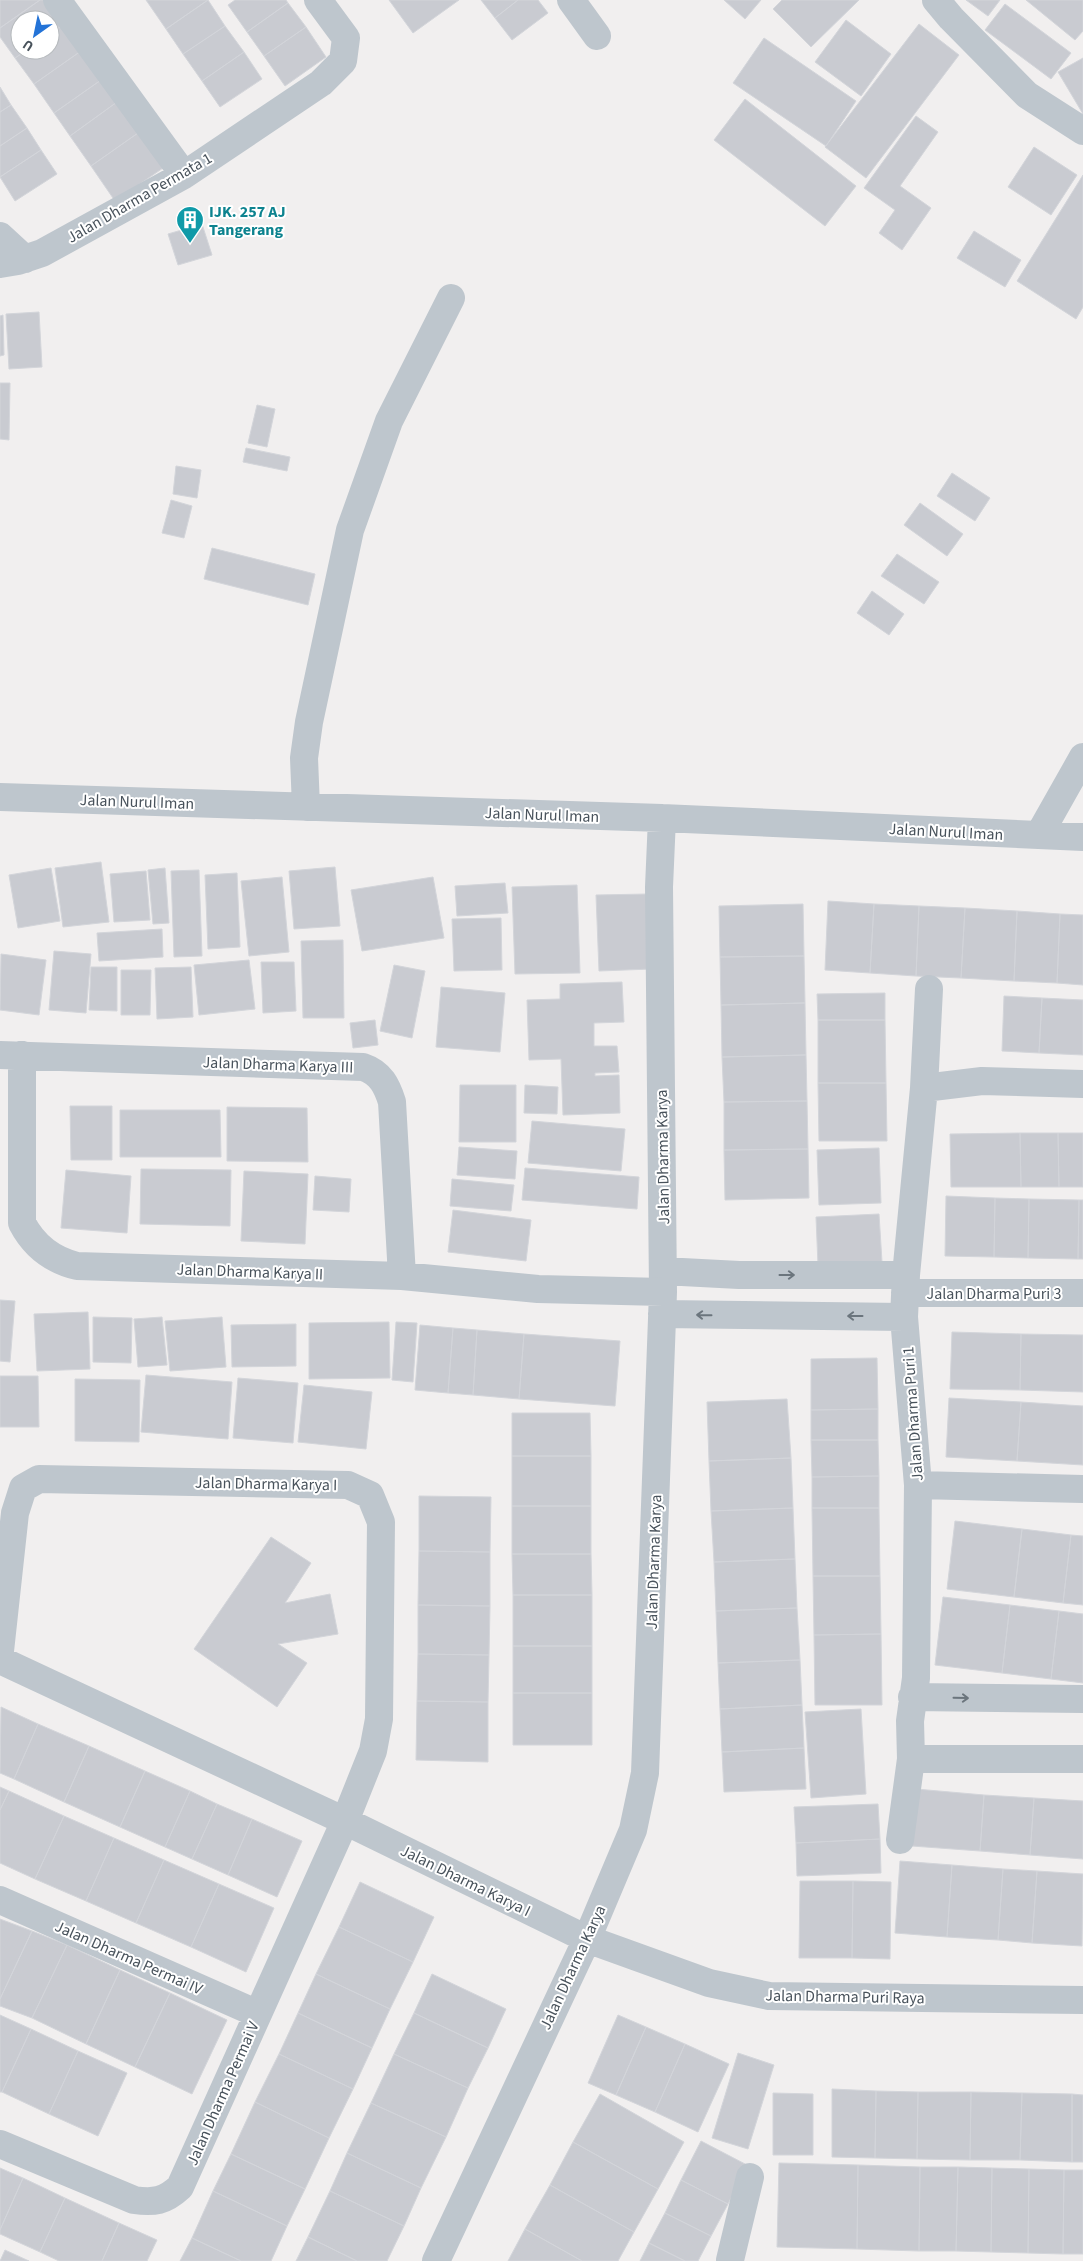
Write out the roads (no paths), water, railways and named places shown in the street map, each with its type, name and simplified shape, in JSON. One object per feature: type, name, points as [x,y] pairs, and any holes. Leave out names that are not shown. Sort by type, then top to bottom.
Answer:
[{"type":"street","points":[[57,0],[184,175]]},
{"type":"street","name":"Jalan Dharma Permata 1","points":[[13,261],[42,253],[184,175],[321,83],[343,61],[346,38],[318,0]]},
{"type":"street","points":[[571,0],[596,36]]},
{"type":"street","points":[[936,0],[951,18],[1027,95],[1083,132]]},
{"type":"street","points":[[0,236],[13,261]]},
{"type":"street","points":[[306,807],[304,758],[309,722],[350,530],[389,421],[451,298]]},
{"type":"street","points":[[1039,835],[1083,757]]},
{"type":"street","name":"Jalan Nurul Iman","points":[[0,797],[662,818],[1083,837]]},
{"type":"street","name":"Jalan Dharma Karya","points":[[436,2261],[587,1939],[633,1830],[645,1773],[662,1292],[659,887],[662,818]]},
{"type":"street","name":"Jalan Dharma Puri 1","points":[[900,1840],[910,1760],[909,1739],[912,1697],[916,1678],[918,1485],[905,1295],[924,1088],[929,989]]},
{"type":"street","name":"Jalan Dharma Karya II","points":[[11,1055],[22,1223],[37,1244],[54,1258],[77,1266],[402,1276],[538,1289],[662,1292]]},
{"type":"street","name":"Jalan Dharma Karya III","points":[[11,1055],[363,1066],[372,1070],[386,1083],[392,1102],[402,1276]]},
{"type":"street","points":[[924,1088],[982,1081],[1083,1084]]},
{"type":"street","points":[[662,1292],[739,1275],[905,1295]]},
{"type":"street","points":[[662,1292],[905,1295]]},
{"type":"street","name":"Jalan Dharma Puri 3","points":[[905,1295],[1083,1292]]},
{"type":"street","name":"Jalan Dharma Karya I","points":[[0,1651],[15,1513],[23,1488],[39,1479],[348,1485],[370,1495],[381,1522],[379,1719],[373,1751],[345,1821]]},
{"type":"street","points":[[918,1485],[1083,1489]]},
{"type":"street","name":"Jalan Dharma Karya I","points":[[0,1660],[345,1821],[587,1939]]},
{"type":"street","points":[[912,1697],[1083,1699]]},
{"type":"street","points":[[910,1760],[1083,1760]]},
{"type":"street","name":"Jalan Dharma Permai V","points":[[0,2144],[134,2200],[162,2201],[180,2187],[345,1821]]},
{"type":"street","name":"Jalan Dharma Permai IV","points":[[0,1900],[258,2014]]},
{"type":"street","name":"Jalan Dharma Puri Raya","points":[[587,1939],[709,1983],[769,1996],[1083,2000]]},
{"type":"street","points":[[733,2261],[750,2177]]},
{"type":"place","name":"IJK. 257 AJ Tangerang","points":[[190,244]]}]
